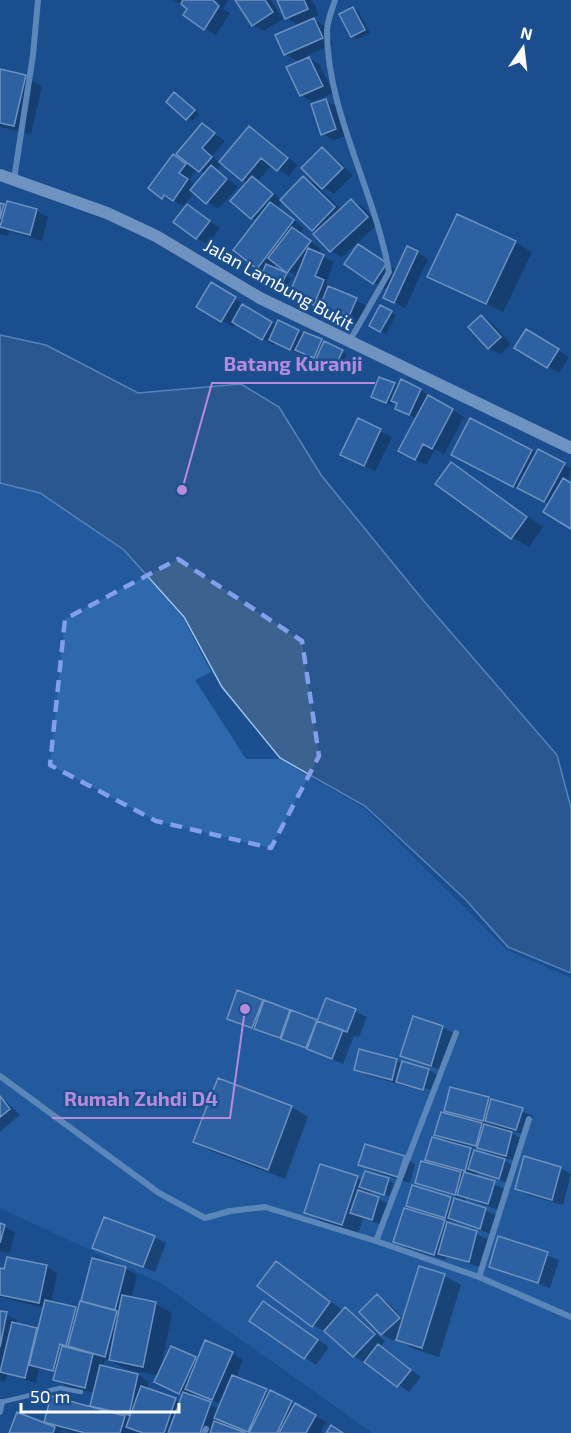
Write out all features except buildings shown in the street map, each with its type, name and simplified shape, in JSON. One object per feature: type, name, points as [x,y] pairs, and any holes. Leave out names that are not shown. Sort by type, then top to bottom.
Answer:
[{"type":"street","points":[[14,179],[33,55],[38,0]]},
{"type":"street","points":[[335,0],[326,29],[331,77],[378,222],[389,272],[349,343]]},
{"type":"street","name":"Jalan Lambung Bukit","points":[[0,175],[107,213],[156,236],[260,298],[349,343],[571,448]]},
{"type":"street","points":[[376,1241],[456,1033]]},
{"type":"street","points":[[0,1076],[159,1193],[205,1218],[230,1211],[265,1207],[376,1241],[479,1277],[571,1317]]},
{"type":"street","points":[[479,1277],[529,1119]]},
{"type":"street","points":[[0,1412],[1,1402]]},
{"type":"lane","points":[[1,1402],[60,1388],[81,1392]]},
{"type":"highlighted area","points":[[178,559],[302,641],[319,756],[271,848],[156,821],[50,765],[65,619]]},
{"type":"shaded area","points":[[0,335],[46,345],[138,393],[241,384],[279,407],[321,475],[423,600],[557,755],[571,808],[571,973],[508,947],[465,899],[365,806],[280,758],[222,687],[184,617],[124,550],[40,493],[0,483]]},
{"type":"shaded area","points":[[0,484],[40,493],[124,551],[183,618],[211,672],[195,680],[246,759],[279,759],[364,808],[507,950],[571,978],[571,1433],[373,1433],[161,1283],[0,1208]]},
{"type":"place","name":"Batang Kuranji","points":[[182,490]]},
{"type":"place","name":"Rumah Zuhdi D4","points":[[245,1009]]}]
